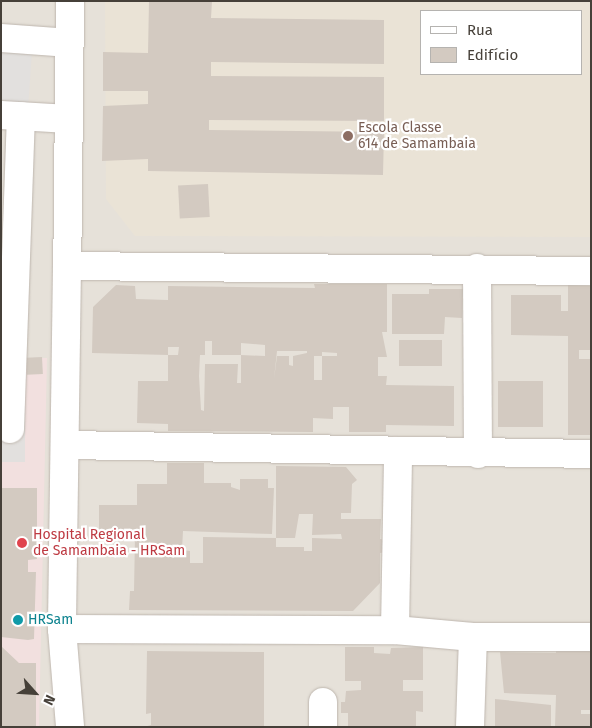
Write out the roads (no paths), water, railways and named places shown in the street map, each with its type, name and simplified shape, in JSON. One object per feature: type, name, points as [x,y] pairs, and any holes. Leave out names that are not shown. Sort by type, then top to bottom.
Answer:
[{"type":"street","points":[[70,1],[66,446],[62,629],[70,727]]},
{"type":"street","points":[[1,38],[70,43]]},
{"type":"street","points":[[10,429],[7,321],[11,116],[69,119]]},
{"type":"street","points":[[67,266],[591,270]]},
{"type":"street","points":[[477,268],[478,454]]},
{"type":"street","points":[[66,446],[478,454],[591,454]]},
{"type":"street","points":[[395,630],[398,452]]},
{"type":"street","points":[[62,629],[395,630],[473,637],[591,637]]},
{"type":"street","points":[[470,727],[473,637]]},
{"type":"place","name":"Escola Classe 614 de Samambaia","points":[[348,136]]},
{"type":"place","name":"Hospital Regional de Samambaia - HRSam","points":[[22,543]]},
{"type":"place","name":"HRSam","points":[[18,620]]}]
